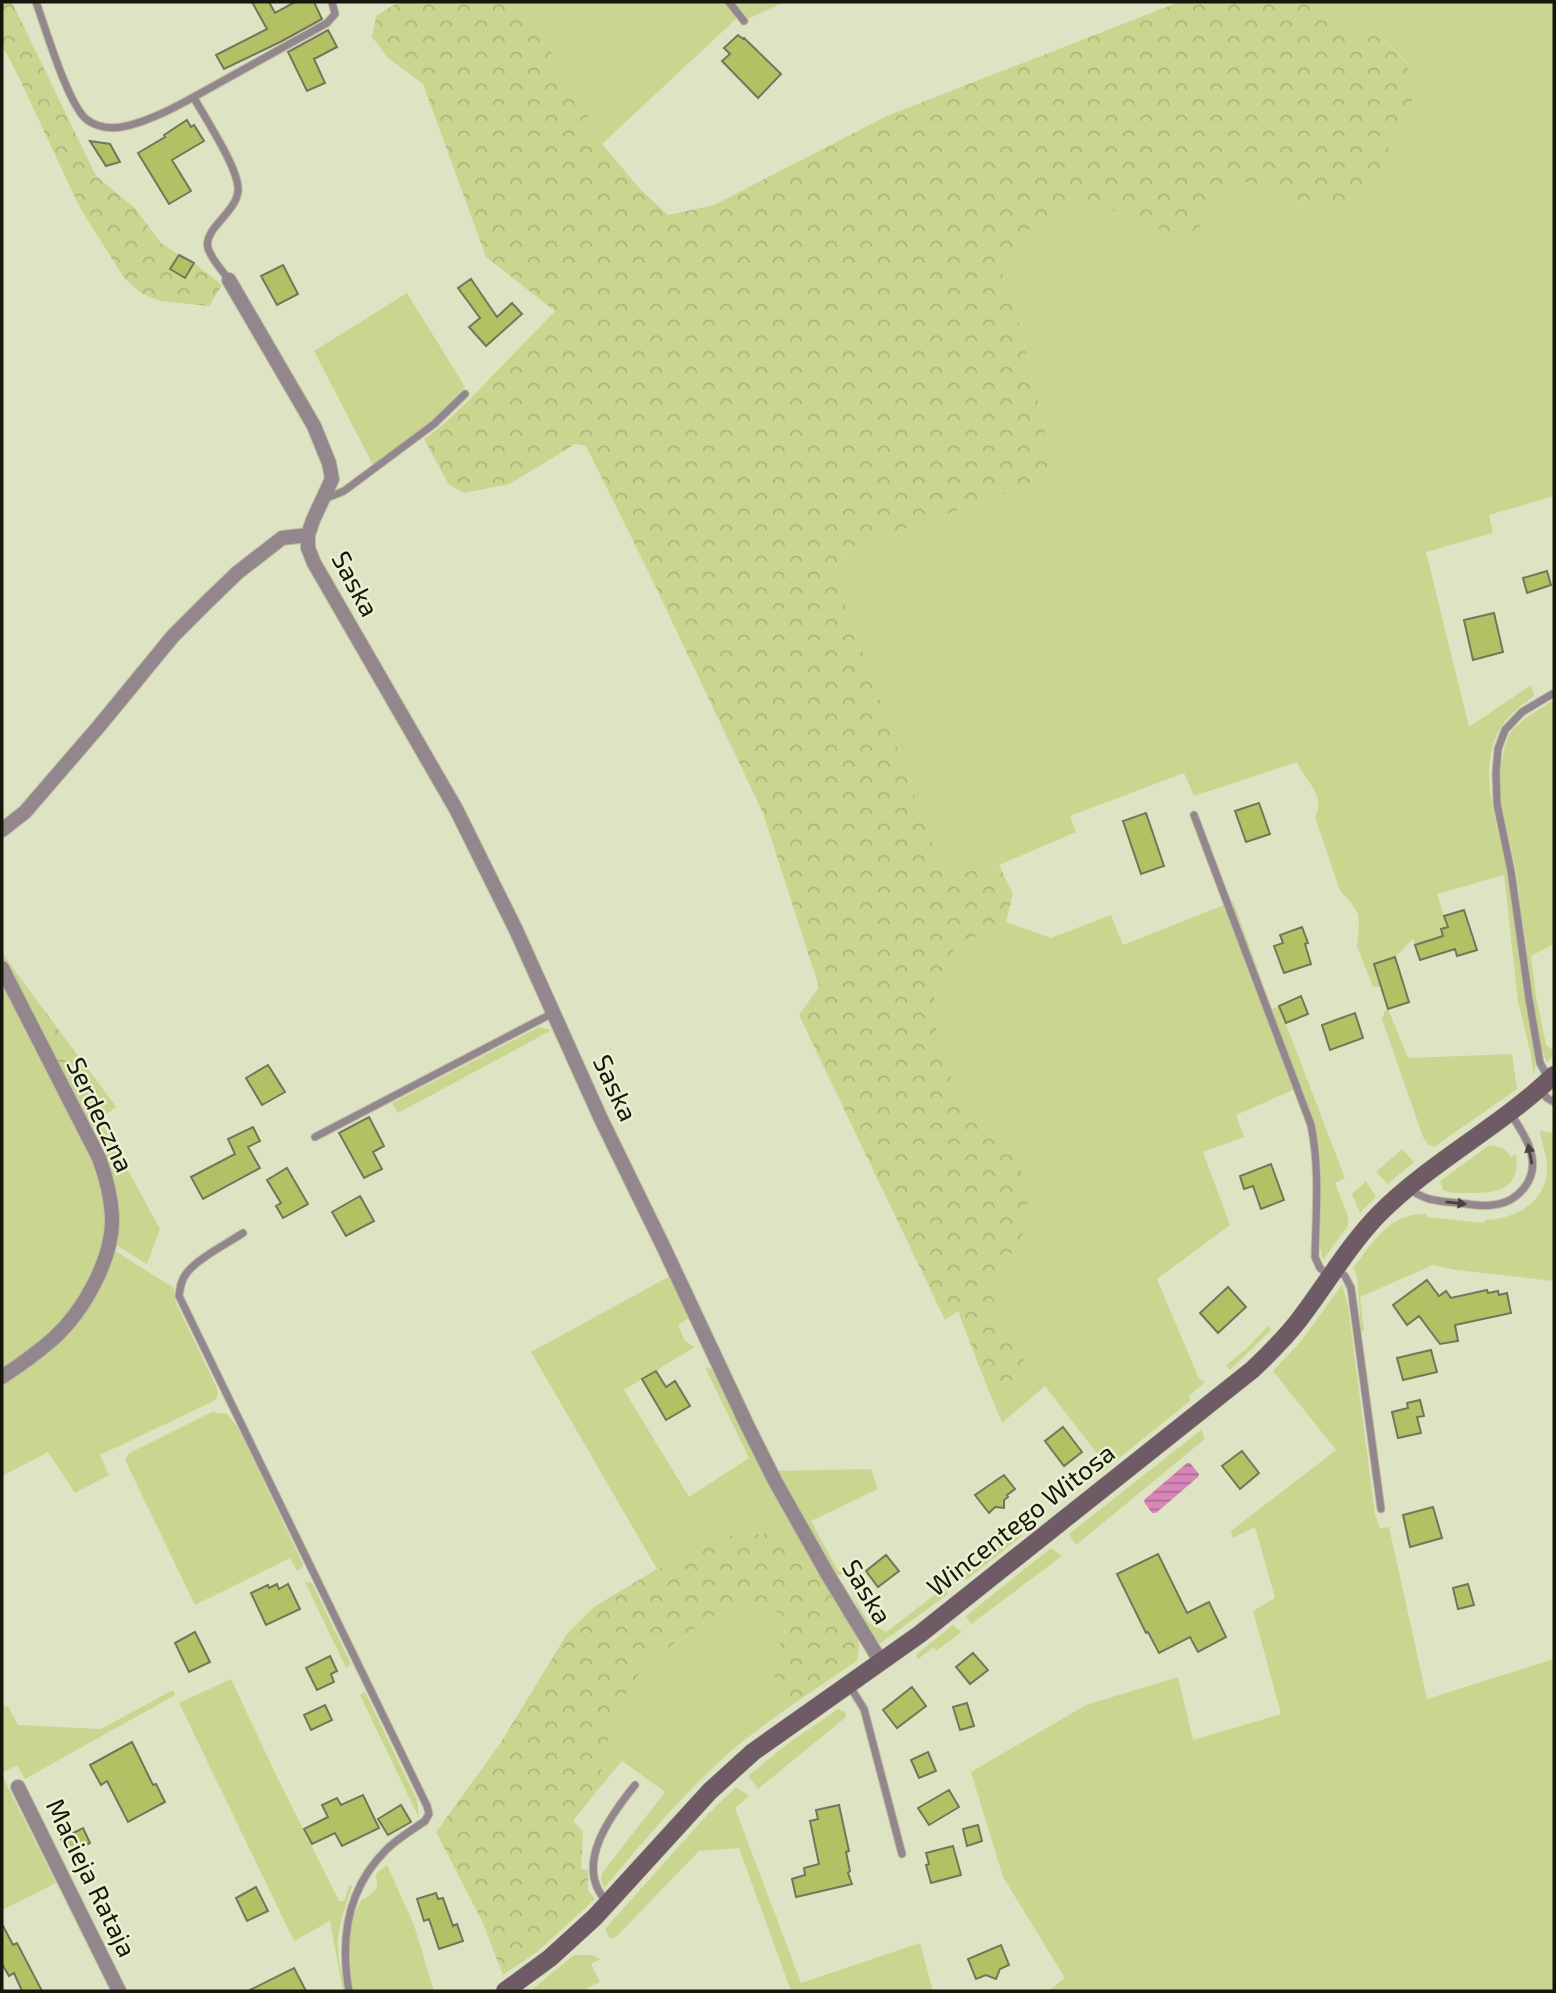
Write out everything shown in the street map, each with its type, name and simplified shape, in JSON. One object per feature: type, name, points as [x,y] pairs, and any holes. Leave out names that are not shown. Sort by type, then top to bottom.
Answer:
[{"type":"street","name":"Saska","points":[[229,280],[314,426],[323,447],[332,479],[308,535],[308,548],[320,575],[456,809],[516,930],[601,1119],[775,1481],[881,1662]]},
{"type":"street","name":"Saska","points":[[2,830],[25,812],[166,644],[237,573],[282,538],[308,535]]},
{"type":"street","name":"Serdeczna","points":[[2,968],[99,1158],[108,1185],[113,1217],[110,1244],[102,1266],[76,1314],[26,1362],[2,1377]]},
{"type":"street","name":"Wincentego Witosa","points":[[505,1991],[522,1981],[567,1944],[609,1903],[688,1814],[732,1770],[778,1734],[881,1662],[1252,1370],[1297,1322],[1360,1235],[1408,1187],[1548,1081]]},
{"type":"street","name":"Macieja Rataja","points":[[18,1787],[119,1991]]},
{"type":"lane","points":[[36,2],[68,88],[81,114],[93,124],[109,128],[132,125],[194,97],[327,23],[335,14],[332,2]]},
{"type":"lane","points":[[729,2],[744,21]]},
{"type":"lane","points":[[194,97],[229,161],[237,184],[238,191],[231,210],[208,238],[209,249],[229,280]]},
{"type":"lane","points":[[324,499],[344,491],[424,431],[465,394]]},
{"type":"lane","points":[[1554,693],[1522,712],[1505,730],[1498,749],[1496,774],[1497,804],[1511,871],[1540,1063],[1548,1081],[1547,1098],[1554,1102]]},
{"type":"lane","points":[[1194,815],[1311,1125],[1317,1169],[1315,1257],[1320,1268],[1345,1276],[1352,1288],[1381,1509]]},
{"type":"lane","points":[[315,1137],[554,1013]]},
{"type":"lane","points":[[1408,1187],[1428,1200],[1485,1206],[1514,1198],[1529,1181],[1533,1161],[1526,1138],[1509,1112]]},
{"type":"lane","points":[[243,1233],[194,1265],[181,1283],[179,1296],[429,1814],[425,1821],[381,1855],[366,1875],[358,1892],[346,1932],[345,1970],[349,1991]]},
{"type":"lane","points":[[849,1685],[864,1709],[902,1854]]},
{"type":"lane","points":[[609,1903],[596,1887],[595,1854],[608,1821],[635,1785]]},
{"type":"green space","points":[[2,2],[12,2],[96,176],[135,208],[161,243],[179,255],[171,270],[185,278],[194,263],[222,285],[209,306],[160,301],[141,293],[124,278],[80,208],[21,82],[2,48]]},
{"type":"green space","points":[[399,2],[521,2],[586,110],[602,144],[640,189],[668,215],[714,205],[887,116],[1179,2],[1327,2],[1337,23],[1381,37],[1407,63],[1414,90],[1408,126],[1388,146],[1393,175],[1340,205],[1308,205],[1244,181],[1222,194],[1203,224],[1184,238],[1099,205],[1053,212],[1020,236],[1002,271],[1019,323],[1052,461],[1035,483],[847,549],[833,570],[931,841],[957,874],[999,865],[1013,894],[1006,922],[957,946],[934,984],[935,1024],[959,1102],[1008,1135],[1027,1188],[1028,1224],[1017,1247],[987,1283],[1011,1343],[1028,1365],[1011,1380],[986,1384],[958,1311],[945,1320],[799,1015],[819,987],[763,813],[586,446],[575,444],[510,484],[464,493],[449,485],[424,439],[471,398],[555,311],[486,257],[423,84],[388,58],[372,37],[376,16]]},
{"type":"green space","points":[[521,2],[724,2],[737,18],[602,144],[586,110]]},
{"type":"green space","points":[[734,2],[784,2],[748,19]]},
{"type":"green space","points":[[1327,2],[1554,2],[1554,496],[1489,515],[1493,533],[1426,552],[1469,727],[1531,685],[1534,696],[1511,715],[1498,732],[1489,773],[1492,807],[1508,875],[1534,1048],[1534,1075],[1518,1001],[1504,875],[1437,894],[1448,927],[1441,929],[1443,936],[1415,945],[1413,939],[1395,957],[1374,964],[1381,987],[1373,987],[1357,946],[1358,914],[1340,891],[1315,817],[1318,809],[1316,794],[1297,762],[1194,796],[1184,773],[1070,816],[1076,832],[999,865],[957,874],[931,841],[833,571],[847,549],[1035,483],[1052,461],[1019,323],[1002,271],[1020,236],[1053,212],[1099,205],[1203,224],[1222,194],[1244,180],[1307,205],[1388,146],[1408,126],[1414,90],[1407,62],[1381,37],[1337,23]]},
{"type":"green space","points":[[407,293],[465,387],[435,418],[373,465],[314,351]]},
{"type":"green space","points":[[1554,700],[1554,944],[1531,956],[1546,1045],[1554,1051],[1554,1055],[1547,1062],[1541,1049],[1516,869],[1501,803],[1500,773],[1504,748],[1511,731]]},
{"type":"green space","points":[[1233,901],[1272,1009],[1279,1006],[1345,1178],[1335,1183],[1348,1216],[1348,1226],[1323,1260],[1320,1248],[1321,1169],[1314,1125],[1229,902]]},
{"type":"green space","points":[[1224,905],[1293,1090],[1236,1115],[1244,1137],[1203,1152],[1230,1225],[1157,1279],[1199,1379],[1205,1382],[1189,1396],[1190,1401],[1098,1475],[1092,1474],[1105,1464],[1045,1386],[1002,1423],[986,1384],[1011,1380],[1028,1365],[1011,1343],[987,1283],[1017,1247],[1008,1135],[959,1102],[935,1024],[934,984],[957,946],[1006,922],[1051,938],[1111,915],[1123,945]]},
{"type":"green space","points":[[2,953],[46,1013],[33,1023],[2,957]]},
{"type":"green space","points":[[2,982],[23,1027],[95,1161],[108,1217],[105,1244],[89,1286],[53,1334],[2,1370]]},
{"type":"green space","points":[[1388,1009],[1408,1058],[1512,1054],[1517,1089],[1434,1147],[1428,1144],[1423,1137],[1382,1019]]},
{"type":"green space","points":[[46,1013],[103,1089],[76,1108],[33,1023]]},
{"type":"green space","points":[[539,1027],[552,1030],[398,1113],[392,1103]]},
{"type":"green space","points":[[103,1089],[116,1107],[100,1119],[160,1229],[147,1264],[113,1243],[115,1217],[76,1108]]},
{"type":"green space","points":[[1540,1131],[1554,1133],[1554,1281],[1433,1265],[1360,1297],[1364,1331],[1361,1331],[1357,1276],[1353,1268],[1384,1230],[1403,1218],[1414,1215],[1427,1214],[1427,1217],[1484,1223],[1485,1220],[1507,1216],[1527,1207],[1535,1200],[1545,1181],[1547,1164]]},
{"type":"green space","points":[[1488,1146],[1501,1148],[1511,1157],[1516,1154],[1515,1174],[1506,1186],[1481,1193],[1443,1190],[1440,1181]]},
{"type":"green space","points":[[1402,1149],[1414,1162],[1388,1184],[1376,1172]]},
{"type":"green space","points":[[1366,1181],[1376,1197],[1360,1213],[1352,1194]]},
{"type":"green space","points":[[112,1249],[174,1288],[176,1303],[218,1395],[214,1401],[100,1455],[109,1475],[75,1493],[48,1452],[2,1476],[2,1382],[60,1339]]},
{"type":"green space","points":[[670,1276],[690,1317],[678,1325],[685,1341],[695,1347],[624,1390],[689,1497],[749,1458],[705,1367],[712,1369],[802,1542],[771,1534],[731,1535],[657,1569],[531,1352]]},
{"type":"green space","points":[[1342,1285],[1348,1306],[1375,1514],[1380,1528],[1389,1527],[1427,1699],[1554,1659],[1554,1991],[1048,1991],[1065,1978],[1003,1877],[971,1772],[1086,1705],[1178,1677],[1193,1740],[1281,1714],[1253,1611],[1275,1598],[1255,1527],[1233,1538],[1231,1531],[1336,1450],[1273,1371],[1301,1341]]},
{"type":"green space","points":[[1268,1326],[1271,1330],[1230,1370],[1226,1365]]},
{"type":"green space","points":[[212,1412],[227,1414],[238,1428],[303,1564],[297,1571],[290,1558],[195,1605],[125,1460],[129,1453]]},
{"type":"green space","points":[[1201,1430],[1205,1439],[1076,1545],[1069,1534]]},
{"type":"green space","points":[[871,1469],[878,1489],[811,1521],[838,1571],[846,1574],[837,1575],[832,1571],[775,1471]]},
{"type":"green space","points":[[1020,1530],[1023,1535],[966,1580],[962,1575]]},
{"type":"green space","points":[[771,1534],[802,1542],[855,1630],[859,1646],[858,1660],[789,1707],[780,1701],[775,1689],[774,1656],[787,1626],[782,1615],[765,1605],[744,1601],[716,1614],[647,1663],[616,1708],[596,1792],[573,1821],[583,1831],[581,1869],[588,1870],[588,1890],[595,1899],[537,1952],[503,1975],[482,1921],[436,1832],[500,1744],[567,1634],[594,1607],[657,1569],[731,1535]]},
{"type":"green space","points":[[1051,1548],[1062,1556],[971,1624],[966,1616]]},
{"type":"green space","points":[[305,1582],[312,1583],[351,1664],[346,1668]]},
{"type":"green space","points":[[944,1588],[948,1594],[881,1643],[865,1623],[850,1591],[868,1622],[886,1632]]},
{"type":"green space","points":[[744,1601],[765,1605],[782,1614],[787,1626],[774,1656],[780,1701],[789,1707],[737,1746],[705,1775],[604,1888],[602,1873],[665,1792],[622,1761],[596,1792],[616,1708],[647,1663],[716,1614]]},
{"type":"green space","points":[[953,1625],[962,1632],[936,1651],[934,1647],[917,1660],[917,1654]]},
{"type":"green space","points":[[231,1679],[339,1901],[344,1901],[350,1884],[352,1887],[338,1936],[339,1962],[345,1991],[330,1921],[294,1941],[179,1703]]},
{"type":"green space","points":[[173,1690],[175,1695],[25,1779],[17,1765],[2,1773],[2,1707],[8,1706],[18,1725],[101,1729]]},
{"type":"green space","points":[[365,1692],[417,1800],[419,1818],[360,1695]]},
{"type":"green space","points":[[838,1709],[845,1712],[846,1717],[758,1789],[748,1776],[786,1745]]},
{"type":"green space","points":[[2,1775],[56,1883],[2,1910]]},
{"type":"green space","points":[[736,1787],[749,1796],[735,1808],[801,1983],[920,1943],[933,1991],[791,1991],[739,1848],[699,1851],[616,1937],[610,1939],[605,1929],[706,1816]]},
{"type":"green space","points":[[387,1865],[414,1925],[434,1991],[353,1991],[350,1956],[353,1921],[362,1899],[377,1888],[376,1874]]},
{"type":"green space","points":[[574,1955],[593,1955],[601,1959],[591,1964],[600,1982],[581,1991],[530,1991]]},
{"type":"shaded area","points":[[1187,1463],[1199,1474],[1198,1477],[1156,1513],[1152,1513],[1144,1502],[1145,1499]]},
{"type":"building","points":[[252,2],[269,2],[275,13],[295,2],[314,2],[322,19],[224,69],[216,55],[267,29]]},
{"type":"building","points":[[328,30],[337,47],[314,59],[325,83],[307,91],[288,52]]},
{"type":"building","points":[[738,35],[781,74],[758,98],[722,61],[730,54],[724,48]]},
{"type":"building","points":[[187,120],[191,127],[194,125],[204,141],[172,160],[191,191],[169,204],[138,153]]},
{"type":"building","points":[[90,141],[110,144],[120,162],[106,166]]},
{"type":"building","points":[[179,255],[194,263],[185,278],[170,269]]},
{"type":"building","points":[[283,265],[298,294],[277,305],[261,276]]},
{"type":"building","points":[[471,279],[497,317],[512,303],[522,314],[486,346],[469,327],[480,318],[458,288]]},
{"type":"building","points":[[1547,571],[1551,585],[1527,593],[1523,578]]},
{"type":"building","points":[[1494,613],[1503,652],[1473,660],[1464,620]]},
{"type":"building","points":[[1259,803],[1270,834],[1246,842],[1235,811]]},
{"type":"building","points":[[1146,813],[1164,866],[1141,874],[1123,821]]},
{"type":"building","points":[[1464,910],[1477,950],[1457,956],[1455,949],[1420,960],[1415,945],[1443,936],[1441,929],[1448,927],[1444,916]]},
{"type":"building","points":[[1302,927],[1311,964],[1284,973],[1274,946],[1283,943],[1280,935]]},
{"type":"building","points":[[1395,957],[1409,1002],[1388,1009],[1374,964]]},
{"type":"building","points":[[1301,996],[1308,1014],[1286,1023],[1279,1006]]},
{"type":"building","points":[[1355,1013],[1363,1038],[1330,1050],[1322,1025]]},
{"type":"building","points":[[268,1065],[285,1092],[262,1105],[246,1078]]},
{"type":"building","points":[[369,1117],[384,1146],[373,1152],[382,1169],[364,1178],[339,1133]]},
{"type":"building","points":[[253,1127],[260,1141],[248,1147],[260,1168],[203,1199],[191,1177],[235,1154],[228,1139]]},
{"type":"building","points":[[1271,1164],[1284,1200],[1261,1209],[1253,1186],[1244,1189],[1240,1176]]},
{"type":"building","points":[[287,1168],[308,1204],[283,1218],[276,1206],[281,1203],[267,1180]]},
{"type":"building","points":[[360,1196],[374,1221],[346,1236],[332,1212]]},
{"type":"building","points":[[1427,1280],[1439,1296],[1446,1291],[1451,1298],[1487,1290],[1488,1293],[1498,1291],[1499,1295],[1507,1293],[1511,1313],[1455,1325],[1458,1341],[1440,1344],[1419,1316],[1407,1325],[1393,1305]]},
{"type":"building","points":[[1228,1287],[1246,1307],[1218,1333],[1200,1313]]},
{"type":"building","points":[[1431,1350],[1437,1372],[1403,1380],[1397,1358]]},
{"type":"building","points":[[656,1371],[666,1387],[675,1381],[690,1406],[666,1420],[642,1379]]},
{"type":"building","points":[[1420,1400],[1424,1416],[1417,1417],[1421,1433],[1398,1438],[1392,1412],[1408,1408],[1407,1403]]},
{"type":"building","points":[[1063,1427],[1082,1452],[1064,1466],[1045,1441]]},
{"type":"building","points":[[1242,1451],[1259,1473],[1240,1489],[1222,1466]]},
{"type":"building","points":[[1004,1475],[1015,1489],[1004,1500],[1004,1508],[995,1507],[989,1513],[975,1495]]},
{"type":"building","points":[[1433,1507],[1442,1538],[1410,1547],[1403,1515]]},
{"type":"building","points":[[1158,1554],[1187,1613],[1209,1602],[1226,1637],[1198,1652],[1190,1637],[1159,1653],[1117,1574]]},
{"type":"building","points":[[886,1555],[899,1571],[878,1587],[866,1571]]},
{"type":"building","points":[[277,1584],[279,1589],[288,1584],[300,1609],[266,1625],[251,1593]]},
{"type":"building","points":[[1468,1584],[1474,1605],[1458,1609],[1453,1588]]},
{"type":"building","points":[[195,1632],[210,1662],[189,1672],[175,1643]]},
{"type":"building","points":[[973,1653],[988,1670],[970,1684],[956,1667]]},
{"type":"building","points":[[330,1656],[337,1671],[331,1674],[334,1682],[317,1690],[306,1668]]},
{"type":"building","points":[[912,1687],[926,1706],[897,1728],[883,1710]]},
{"type":"building","points":[[967,1703],[974,1726],[960,1730],[953,1707]]},
{"type":"building","points":[[325,1705],[332,1720],[311,1730],[304,1715]]},
{"type":"building","points":[[132,1742],[153,1785],[156,1784],[165,1802],[128,1822],[107,1781],[101,1785],[90,1765]]},
{"type":"building","points":[[928,1752],[936,1771],[919,1778],[911,1760]]},
{"type":"building","points":[[949,1790],[959,1807],[929,1825],[918,1808]]},
{"type":"building","points":[[363,1795],[379,1828],[342,1846],[335,1833],[312,1844],[304,1829],[328,1817],[322,1805],[337,1798],[341,1805]]},
{"type":"building","points":[[401,1805],[411,1822],[388,1835],[378,1819]]},
{"type":"building","points":[[839,1805],[849,1851],[846,1852],[852,1884],[796,1897],[792,1879],[805,1875],[804,1868],[819,1864],[810,1821],[818,1819],[816,1810]]},
{"type":"building","points":[[978,1825],[982,1841],[967,1846],[963,1829]]},
{"type":"building","points":[[83,1828],[90,1843],[69,1854],[61,1839]]},
{"type":"building","points":[[953,1846],[961,1875],[931,1883],[926,1853]]},
{"type":"building","points":[[256,1887],[268,1911],[247,1921],[236,1898]]},
{"type":"building","points":[[436,1893],[438,1899],[443,1898],[453,1926],[457,1924],[463,1941],[439,1949],[429,1919],[424,1921],[417,1899]]},
{"type":"building","points":[[2,1924],[13,1945],[17,1943],[42,1991],[22,1991],[14,1973],[9,1976],[2,1964]]},
{"type":"building","points":[[1001,1945],[1009,1965],[1000,1969],[996,1979],[986,1975],[976,1979],[968,1959]]},
{"type":"building","points":[[294,1968],[306,1991],[248,1991]]}]
